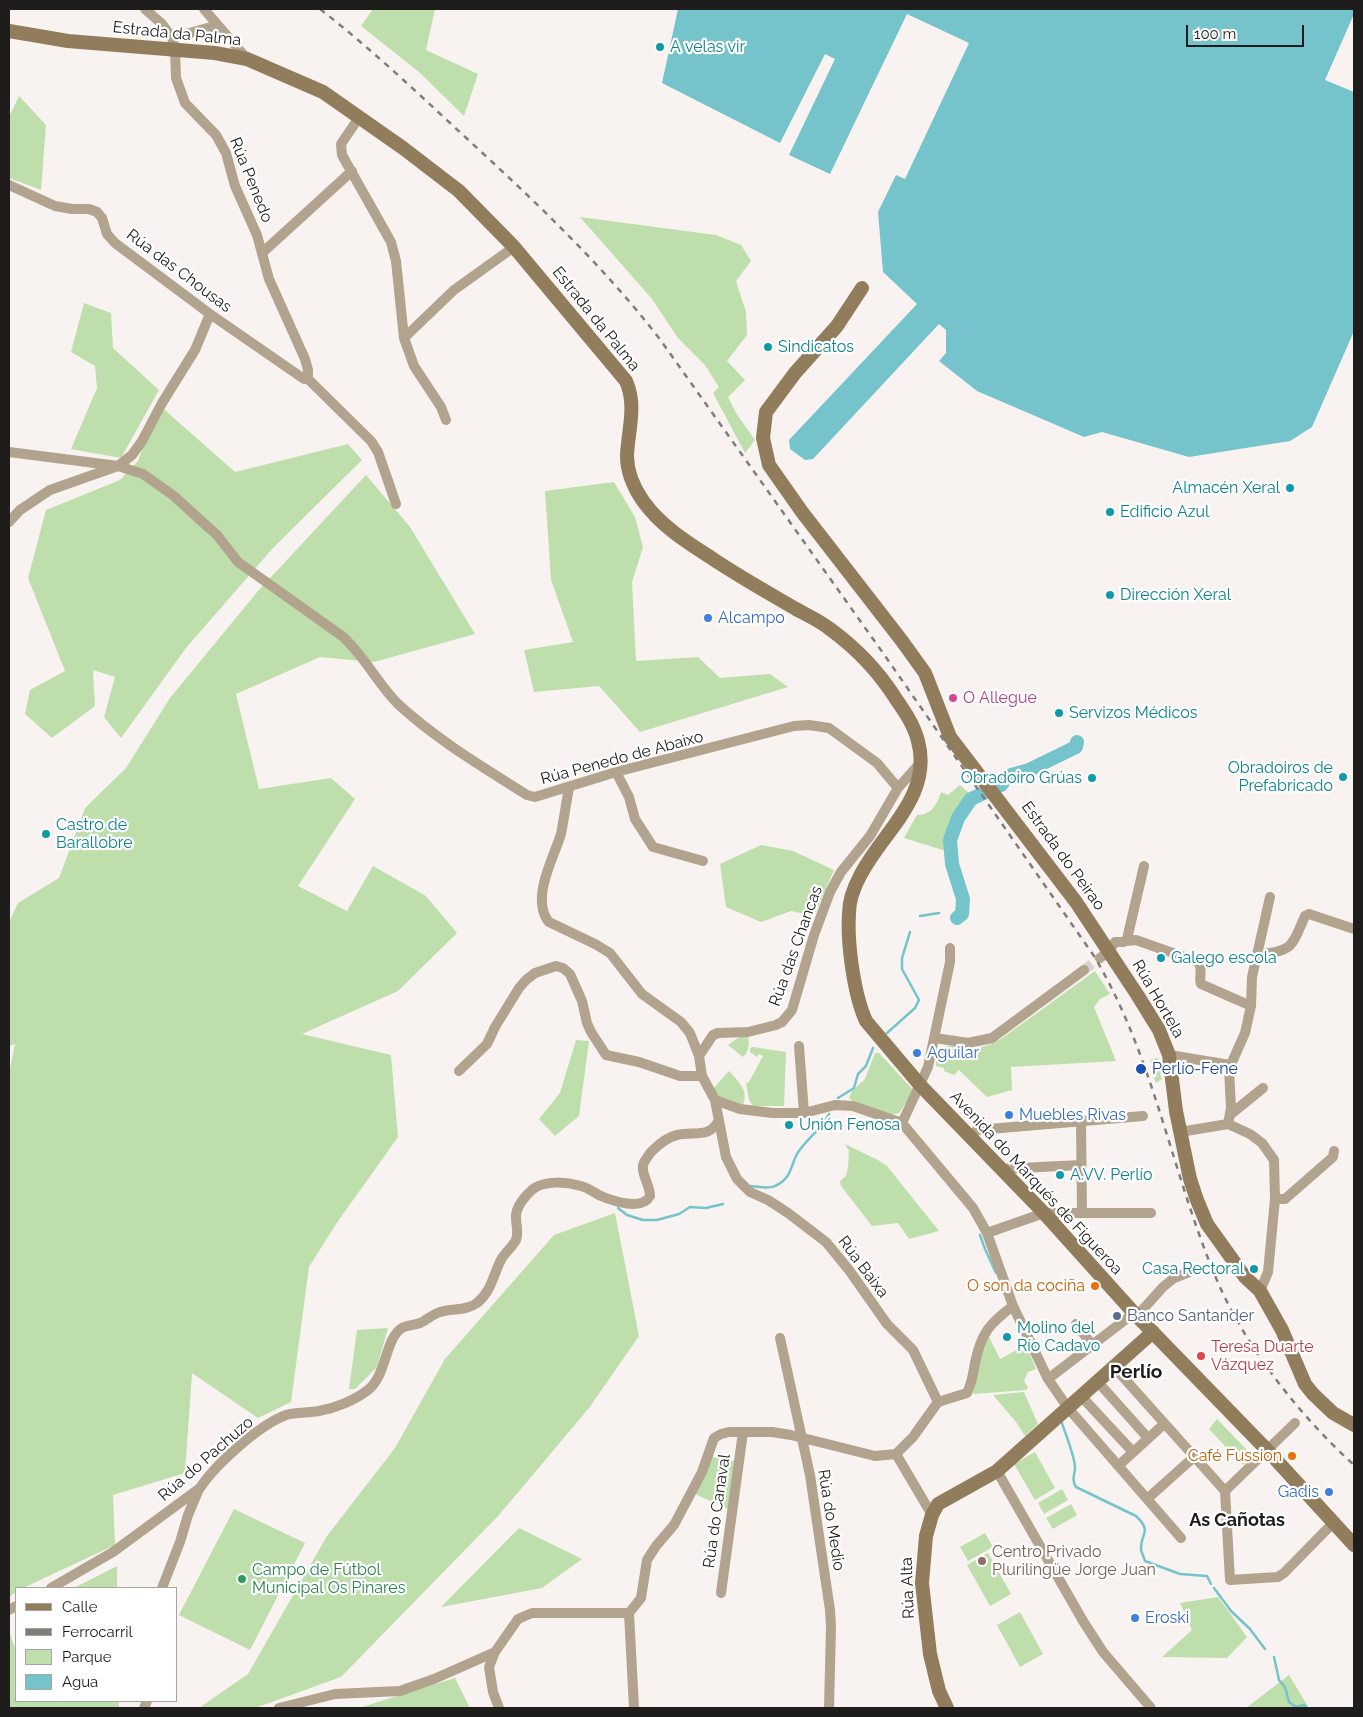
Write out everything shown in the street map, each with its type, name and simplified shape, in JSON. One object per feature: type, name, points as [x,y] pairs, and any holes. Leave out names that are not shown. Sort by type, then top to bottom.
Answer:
[{"type":"street","points":[[146,9],[162,24],[174,44],[218,25]]},
{"type":"street","points":[[204,9],[247,59]]},
{"type":"street","name":"Estrada da Palma","points":[[9,31],[68,41],[132,48],[174,44],[247,59],[324,92],[360,116],[459,191],[514,247],[626,381],[631,391],[632,401],[627,457],[629,472],[635,486],[651,511],[681,539],[830,629],[861,655],[888,686],[911,722],[918,741],[922,762],[918,782],[898,822],[859,877],[849,912],[850,946],[861,1011],[880,1039]]},
{"type":"street","name":"Rúa Penedo","points":[[174,44],[176,78],[185,103],[216,135],[226,154],[235,186],[257,235],[269,279],[305,359],[308,379]]},
{"type":"street","points":[[360,116],[341,144],[342,155],[392,242],[396,261],[404,338],[414,366],[446,420]]},
{"type":"street","points":[[262,253],[352,171]]},
{"type":"street","name":"Rúa das Chousas","points":[[9,185],[54,206],[89,209],[97,212],[102,218],[107,234],[116,243],[210,314],[304,379],[308,379],[374,446],[378,452],[396,504]]},
{"type":"street","points":[[404,338],[454,290],[514,247]]},
{"type":"street","name":"Estrada do Peirao","points":[[862,288],[837,326],[795,373],[766,412],[763,438],[769,465],[802,512],[902,641],[925,674],[950,737],[998,797],[1076,902],[1105,954]]},
{"type":"street","points":[[9,522],[20,510],[50,490],[118,466],[132,455],[142,442],[162,403],[195,350],[210,314]]},
{"type":"street","name":"Rúa Penedo de Abaixo","points":[[9,452],[118,466],[143,474],[174,496],[217,535],[238,562],[342,636],[353,646],[397,702],[464,756],[527,795],[535,797],[616,772],[794,726],[809,725],[821,726],[836,732],[877,763],[898,788]]},
{"type":"street","name":"Rúa das Chancas","points":[[699,1056],[713,1035],[718,1033],[748,1032],[776,1025],[782,1022],[792,1010],[814,935],[830,892],[841,872],[870,836],[898,788],[922,762]]},
{"type":"street","points":[[616,772],[629,797],[635,819],[653,848],[703,861]]},
{"type":"street","points":[[459,1071],[487,1044],[495,1027],[526,980],[535,973],[556,966],[563,968],[570,974],[582,1001],[591,1032],[606,1055],[639,1062],[680,1076],[702,1076],[699,1056],[690,1033],[681,1022],[642,994],[610,953],[549,922],[545,917],[543,907],[547,871],[560,834],[569,788]]},
{"type":"street","name":"Rúa Hortela","points":[[1144,866],[1126,941],[1115,942],[1105,954],[1159,1030],[1169,1055],[1180,1132],[1197,1200],[1208,1224],[1245,1278],[1260,1291],[1282,1330],[1304,1384],[1333,1414],[1354,1425]]},
{"type":"street","points":[[1229,1119],[1230,1065],[1245,1033],[1252,1006],[1252,977],[1270,896]]},
{"type":"street","points":[[1256,955],[1282,952],[1293,944],[1305,916],[1309,914],[1354,929]]},
{"type":"street","points":[[1126,941],[1136,940],[1198,962],[1202,970],[1201,984],[1252,1006]]},
{"type":"street","points":[[902,1123],[928,1067],[950,962],[950,948]]},
{"type":"street","points":[[935,1038],[968,1043],[992,1038],[1084,970]]},
{"type":"street","name":"Avenida do Marqués de Figueroa","points":[[880,1039],[920,1085],[1044,1213],[1135,1314],[1267,1450],[1354,1544]]},
{"type":"street","points":[[799,1046],[804,1113]]},
{"type":"street","points":[[1169,1055],[1230,1065]]},
{"type":"street","name":"Rúa Baixa","points":[[702,1076],[715,1100],[726,1157],[737,1179],[750,1192],[768,1200],[788,1213],[826,1242],[849,1270],[887,1324],[913,1350],[938,1402]]},
{"type":"street","points":[[1180,1132],[1229,1119],[1263,1088]]},
{"type":"street","points":[[715,1100],[740,1109],[804,1113],[835,1105],[853,1106],[902,1123],[973,1208],[987,1233],[1013,1306],[1048,1379],[1068,1408],[1181,1538]]},
{"type":"street","points":[[970,1137],[977,1130],[1143,1116]]},
{"type":"street","points":[[1229,1119],[1262,1143],[1274,1160],[1275,1199],[1268,1272],[1260,1291]]},
{"type":"street","name":"Rúa do Pachuzo","points":[[53,1587],[113,1552],[200,1488],[209,1474],[264,1427],[285,1416],[320,1411],[338,1405],[355,1398],[369,1389],[381,1371],[393,1338],[403,1327],[419,1323],[440,1312],[459,1310],[474,1305],[486,1295],[500,1263],[516,1241],[518,1230],[516,1218],[520,1204],[538,1186],[546,1184],[580,1186],[616,1202],[631,1204],[644,1202],[650,1196],[650,1187],[642,1167],[652,1151],[665,1140],[676,1135],[706,1133],[715,1127],[719,1120]]},
{"type":"street","points":[[1081,1121],[1082,1212]]},
{"type":"street","points":[[1275,1199],[1285,1199],[1333,1157],[1334,1151]]},
{"type":"street","points":[[1000,1169],[1081,1165]]},
{"type":"street","points":[[987,1233],[1044,1213],[1151,1213]]},
{"type":"street","points":[[1048,1379],[1135,1314],[1162,1287],[1174,1278],[1197,1269]]},
{"type":"street","points":[[634,1708],[629,1612],[641,1598],[647,1560],[674,1525],[702,1472],[714,1438],[729,1432],[772,1432],[875,1456],[896,1454],[913,1437],[938,1402],[967,1392],[972,1383],[982,1338],[995,1320],[1013,1306]]},
{"type":"street","points":[[1076,1324],[1092,1345]]},
{"type":"street","name":"Rúa Alta","points":[[947,1708],[939,1691],[930,1654],[922,1583],[926,1536],[932,1515],[938,1504],[997,1470],[1153,1332]]},
{"type":"street","name":"Rúa do Medio","points":[[780,1338],[810,1476],[830,1610],[832,1627],[829,1708]]},
{"type":"street","points":[[1114,1367],[1225,1491],[1230,1580],[1278,1577],[1334,1522]]},
{"type":"street","points":[[1097,1382],[1148,1438]]},
{"type":"street","points":[[1081,1396],[1133,1452]]},
{"type":"street","points":[[1225,1491],[1295,1423]]},
{"type":"street","points":[[1118,1466],[1164,1424]]},
{"type":"street","name":"Rúa do Canaval","points":[[721,1593],[743,1432]]},
{"type":"street","points":[[896,1454],[932,1515]]},
{"type":"street","points":[[1148,1498],[1194,1456]]},
{"type":"street","points":[[997,1470],[1083,1621],[1103,1652],[1151,1708]]},
{"type":"street","points":[[162,1587],[180,1542],[188,1515],[200,1488]]},
{"type":"street","points":[[499,1708],[493,1692],[489,1667],[495,1652],[518,1619],[532,1613],[629,1612]]},
{"type":"street","points":[[279,1708],[335,1694],[400,1691],[434,1679],[495,1652]]},
{"type":"green space","points":[[373,9],[435,9],[426,50],[478,74],[464,116],[419,72],[361,26]]},
{"type":"green space","points":[[19,96],[46,125],[41,190],[9,178],[9,117]]},
{"type":"green space","points":[[580,217],[716,235],[741,245],[751,261],[736,281],[746,312],[747,335],[727,361],[745,380],[728,397],[736,413],[755,440],[745,453],[713,393],[719,387],[705,365],[678,338],[652,299]]},
{"type":"green space","points":[[84,303],[111,313],[113,348],[159,390],[121,458],[71,449],[97,388],[95,366],[71,352]]},
{"type":"green space","points":[[158,404],[235,472],[348,444],[362,460],[272,549],[186,648],[121,738],[104,717],[115,677],[93,670],[95,706],[52,738],[25,714],[30,690],[65,671],[28,578],[46,510],[120,480],[138,461]]},
{"type":"green space","points":[[366,475],[410,527],[475,634],[374,662],[320,657],[236,694],[259,789],[331,778],[355,799],[298,886],[347,911],[373,866],[426,896],[457,933],[398,991],[302,1034],[391,1055],[398,1137],[336,1224],[309,1267],[291,1402],[258,1418],[192,1373],[185,1473],[113,1495],[115,1545],[25,1587],[15,1587],[15,1593],[9,1597],[9,1073],[15,1044],[9,1046],[9,922],[18,903],[59,878],[85,808],[126,768],[170,698],[258,591]]},
{"type":"green space","points":[[614,482],[635,517],[643,547],[632,582],[636,661],[698,657],[720,678],[770,674],[788,687],[640,732],[599,686],[534,692],[524,650],[573,642],[551,580],[545,491]]},
{"type":"green space","points":[[960,785],[970,794],[950,823],[946,851],[904,838],[917,815],[930,811],[936,805],[941,792],[948,795]]},
{"type":"green space","points":[[761,845],[793,851],[834,870],[814,916],[791,911],[761,922],[726,907],[720,864]]},
{"type":"green space","points":[[1095,971],[1110,994],[1100,999],[1094,1007],[1116,1061],[1011,1067],[1012,1090],[987,1097],[959,1070],[954,1075],[944,1071],[944,1068],[936,1066],[937,1052],[942,1048],[950,1045],[966,1048],[979,1047],[1001,1039]]},
{"type":"green space","points":[[742,1035],[748,1035],[749,1041],[748,1049],[743,1057],[728,1045]]},
{"type":"green space","points":[[576,1040],[589,1041],[579,1116],[555,1136],[539,1119],[560,1093]]},
{"type":"green space","points":[[750,1048],[786,1052],[784,1106],[753,1106],[749,1100],[746,1083],[749,1082],[763,1056],[759,1054],[757,1057],[750,1052]]},
{"type":"green space","points":[[875,1053],[879,1053],[914,1091],[899,1113],[891,1115],[856,1104],[849,1098],[852,1091],[865,1079]]},
{"type":"green space","points":[[1158,1058],[1159,1062],[1156,1064],[1157,1068],[1161,1071],[1162,1079],[1156,1083],[1154,1078],[1157,1076],[1151,1070],[1154,1065],[1151,1065],[1150,1060]]},
{"type":"green space","points":[[729,1071],[744,1090],[743,1105],[717,1096],[712,1090]]},
{"type":"green space","points":[[845,1144],[887,1166],[939,1231],[909,1239],[898,1223],[872,1226],[841,1186],[840,1181],[846,1176],[848,1167],[849,1151]]},
{"type":"green space","points":[[615,1213],[639,1336],[589,1408],[499,1515],[341,1677],[255,1708],[199,1708],[248,1674],[327,1536],[395,1448],[445,1359],[554,1235]]},
{"type":"green space","points":[[388,1328],[377,1367],[355,1389],[349,1389],[357,1330]]},
{"type":"green space","points":[[989,1337],[1000,1359],[1026,1345],[1036,1369],[1028,1372],[1024,1381],[1028,1387],[1026,1390],[973,1394],[982,1350]]},
{"type":"green space","points":[[1024,1392],[1038,1424],[1025,1436],[1016,1422],[993,1395]]},
{"type":"green space","points":[[1217,1419],[1248,1451],[1246,1454],[1249,1459],[1243,1465],[1209,1429]]},
{"type":"green space","points":[[1035,1452],[1055,1488],[1035,1500],[1014,1464]]},
{"type":"green space","points":[[712,1457],[734,1461],[728,1509],[695,1494]]},
{"type":"green space","points":[[1062,1489],[1068,1500],[1044,1514],[1038,1503]]},
{"type":"green space","points":[[1071,1504],[1077,1515],[1053,1529],[1046,1518]]},
{"type":"green space","name":"Campo de Fútbol Municipal Os Pinares","points":[[234,1509],[305,1543],[250,1650],[179,1615]]},
{"type":"green space","points":[[519,1528],[582,1559],[542,1588],[441,1607]]},
{"type":"green space","points":[[985,1533],[993,1547],[968,1561],[960,1547]]},
{"type":"green space","points":[[988,1553],[1011,1594],[990,1606],[967,1565]]},
{"type":"green space","points":[[117,1566],[117,1587],[76,1587]]},
{"type":"green space","points":[[1218,1597],[1247,1637],[1227,1658],[1162,1657],[1192,1630],[1180,1603]]},
{"type":"green space","points":[[1020,1612],[1043,1654],[1020,1667],[997,1625]]},
{"type":"green space","points":[[9,1631],[15,1648],[15,1702],[119,1702],[119,1708],[9,1708]]},
{"type":"green space","points":[[1289,1675],[1309,1708],[1246,1708]]},
{"type":"green space","points":[[455,1678],[470,1708],[360,1708],[362,1707]]},
{"type":"water","points":[[678,9],[1354,9],[1354,14],[1325,80],[1354,92],[1354,331],[1312,427],[1290,441],[1189,457],[1102,432],[1084,437],[977,391],[939,361],[946,353],[946,330],[939,324],[813,459],[805,460],[790,449],[789,440],[917,304],[883,272],[878,212],[896,175],[905,179],[969,43],[907,14],[830,174],[789,155],[835,59],[825,54],[780,143],[662,83]]},
{"type":"waterway","points":[[957,918],[962,914],[963,899],[952,864],[950,840],[958,818],[971,799],[1001,785],[1008,776],[1029,770],[1076,747],[1077,742]]},
{"type":"waterway","points":[[920,916],[939,913]]},
{"type":"waterway","points":[[887,1033],[915,1008],[919,1000],[902,969],[902,958],[910,932]]},
{"type":"waterway","points":[[838,1098],[854,1088],[858,1074],[866,1066],[873,1048]]},
{"type":"waterway","points":[[751,1186],[763,1188],[773,1187],[781,1183],[788,1176],[800,1149],[822,1125],[829,1114]]},
{"type":"waterway","points":[[618,1208],[627,1215],[643,1220],[657,1220],[679,1214],[690,1207],[706,1208],[723,1204]]},
{"type":"waterway","points":[[980,1235],[996,1273]]},
{"type":"waterway","points":[[1062,1423],[1072,1451],[1075,1467],[1073,1479],[1076,1487],[1136,1516],[1141,1521],[1145,1530],[1141,1544],[1145,1561],[1180,1574],[1207,1576],[1211,1584]]},
{"type":"waterway","points":[[1214,1588],[1231,1611],[1250,1629],[1265,1649]]},
{"type":"waterway","points":[[1274,1657],[1279,1680],[1285,1687],[1289,1702],[1296,1707],[1304,1705],[1307,1708]]},
{"type":"tunnel","points":[[1084,970],[1100,958]]},
{"type":"railway","points":[[320,9],[380,59],[548,215],[594,262],[638,312],[659,338],[883,653],[1094,956],[1115,995],[1133,1035],[1203,1244],[1219,1285],[1231,1309],[1260,1358],[1277,1381],[1315,1426],[1354,1465]]},
{"type":"place","name":"A velas vir","points":[[660,47]]},
{"type":"place","name":"Sindicatos","points":[[768,347]]},
{"type":"place","name":"Almacén Xeral","points":[[1290,488]]},
{"type":"place","name":"Edificio Azul","points":[[1110,512]]},
{"type":"place","name":"Dirección Xeral","points":[[1110,595]]},
{"type":"place","name":"Alcampo","points":[[708,618]]},
{"type":"place","name":"O Allegue","points":[[953,698]]},
{"type":"place","name":"Servizos Médicos","points":[[1059,713]]},
{"type":"place","name":"Obradoiros de Prefabricado","points":[[1343,777]]},
{"type":"place","name":"Obradoiro Grúas","points":[[1092,778]]},
{"type":"place","name":"Castro de Barallobre","points":[[46,834]]},
{"type":"place","name":"Galego escola","points":[[1161,958]]},
{"type":"place","name":"Aguilar","points":[[917,1053]]},
{"type":"place","name":"Perlío-Fene","points":[[1141,1069]]},
{"type":"place","name":"Muebles Rivas","points":[[1009,1115]]},
{"type":"place","name":"Unión Fenosa","points":[[789,1125]]},
{"type":"place","name":"A.VV. Perlío","points":[[1060,1175]]},
{"type":"place","name":"Casa Rectoral","points":[[1254,1269]]},
{"type":"place","name":"O son da cociña","points":[[1095,1286]]},
{"type":"place","name":"Banco Santander","points":[[1117,1316]]},
{"type":"place","name":"Molino del Río Cadavo","points":[[1007,1337]]},
{"type":"place","name":"Teresa Duarte Vázquez","points":[[1201,1356]]},
{"type":"place","name":"Café Fussion","points":[[1292,1456]]},
{"type":"place","name":"Gadis","points":[[1329,1492]]},
{"type":"place","name":"Centro Privado Plurilingüe Jorge Juan","points":[[982,1561]]},
{"type":"place","name":"Campo de Fútbol Municipal Os Pinares","points":[[242,1579]]},
{"type":"place","name":"Eroski","points":[[1135,1618]]},
{"type":"district","name":"Perlío","points":[[1136,1372]]},
{"type":"district","name":"As Cañotas","points":[[1237,1521]]}]
